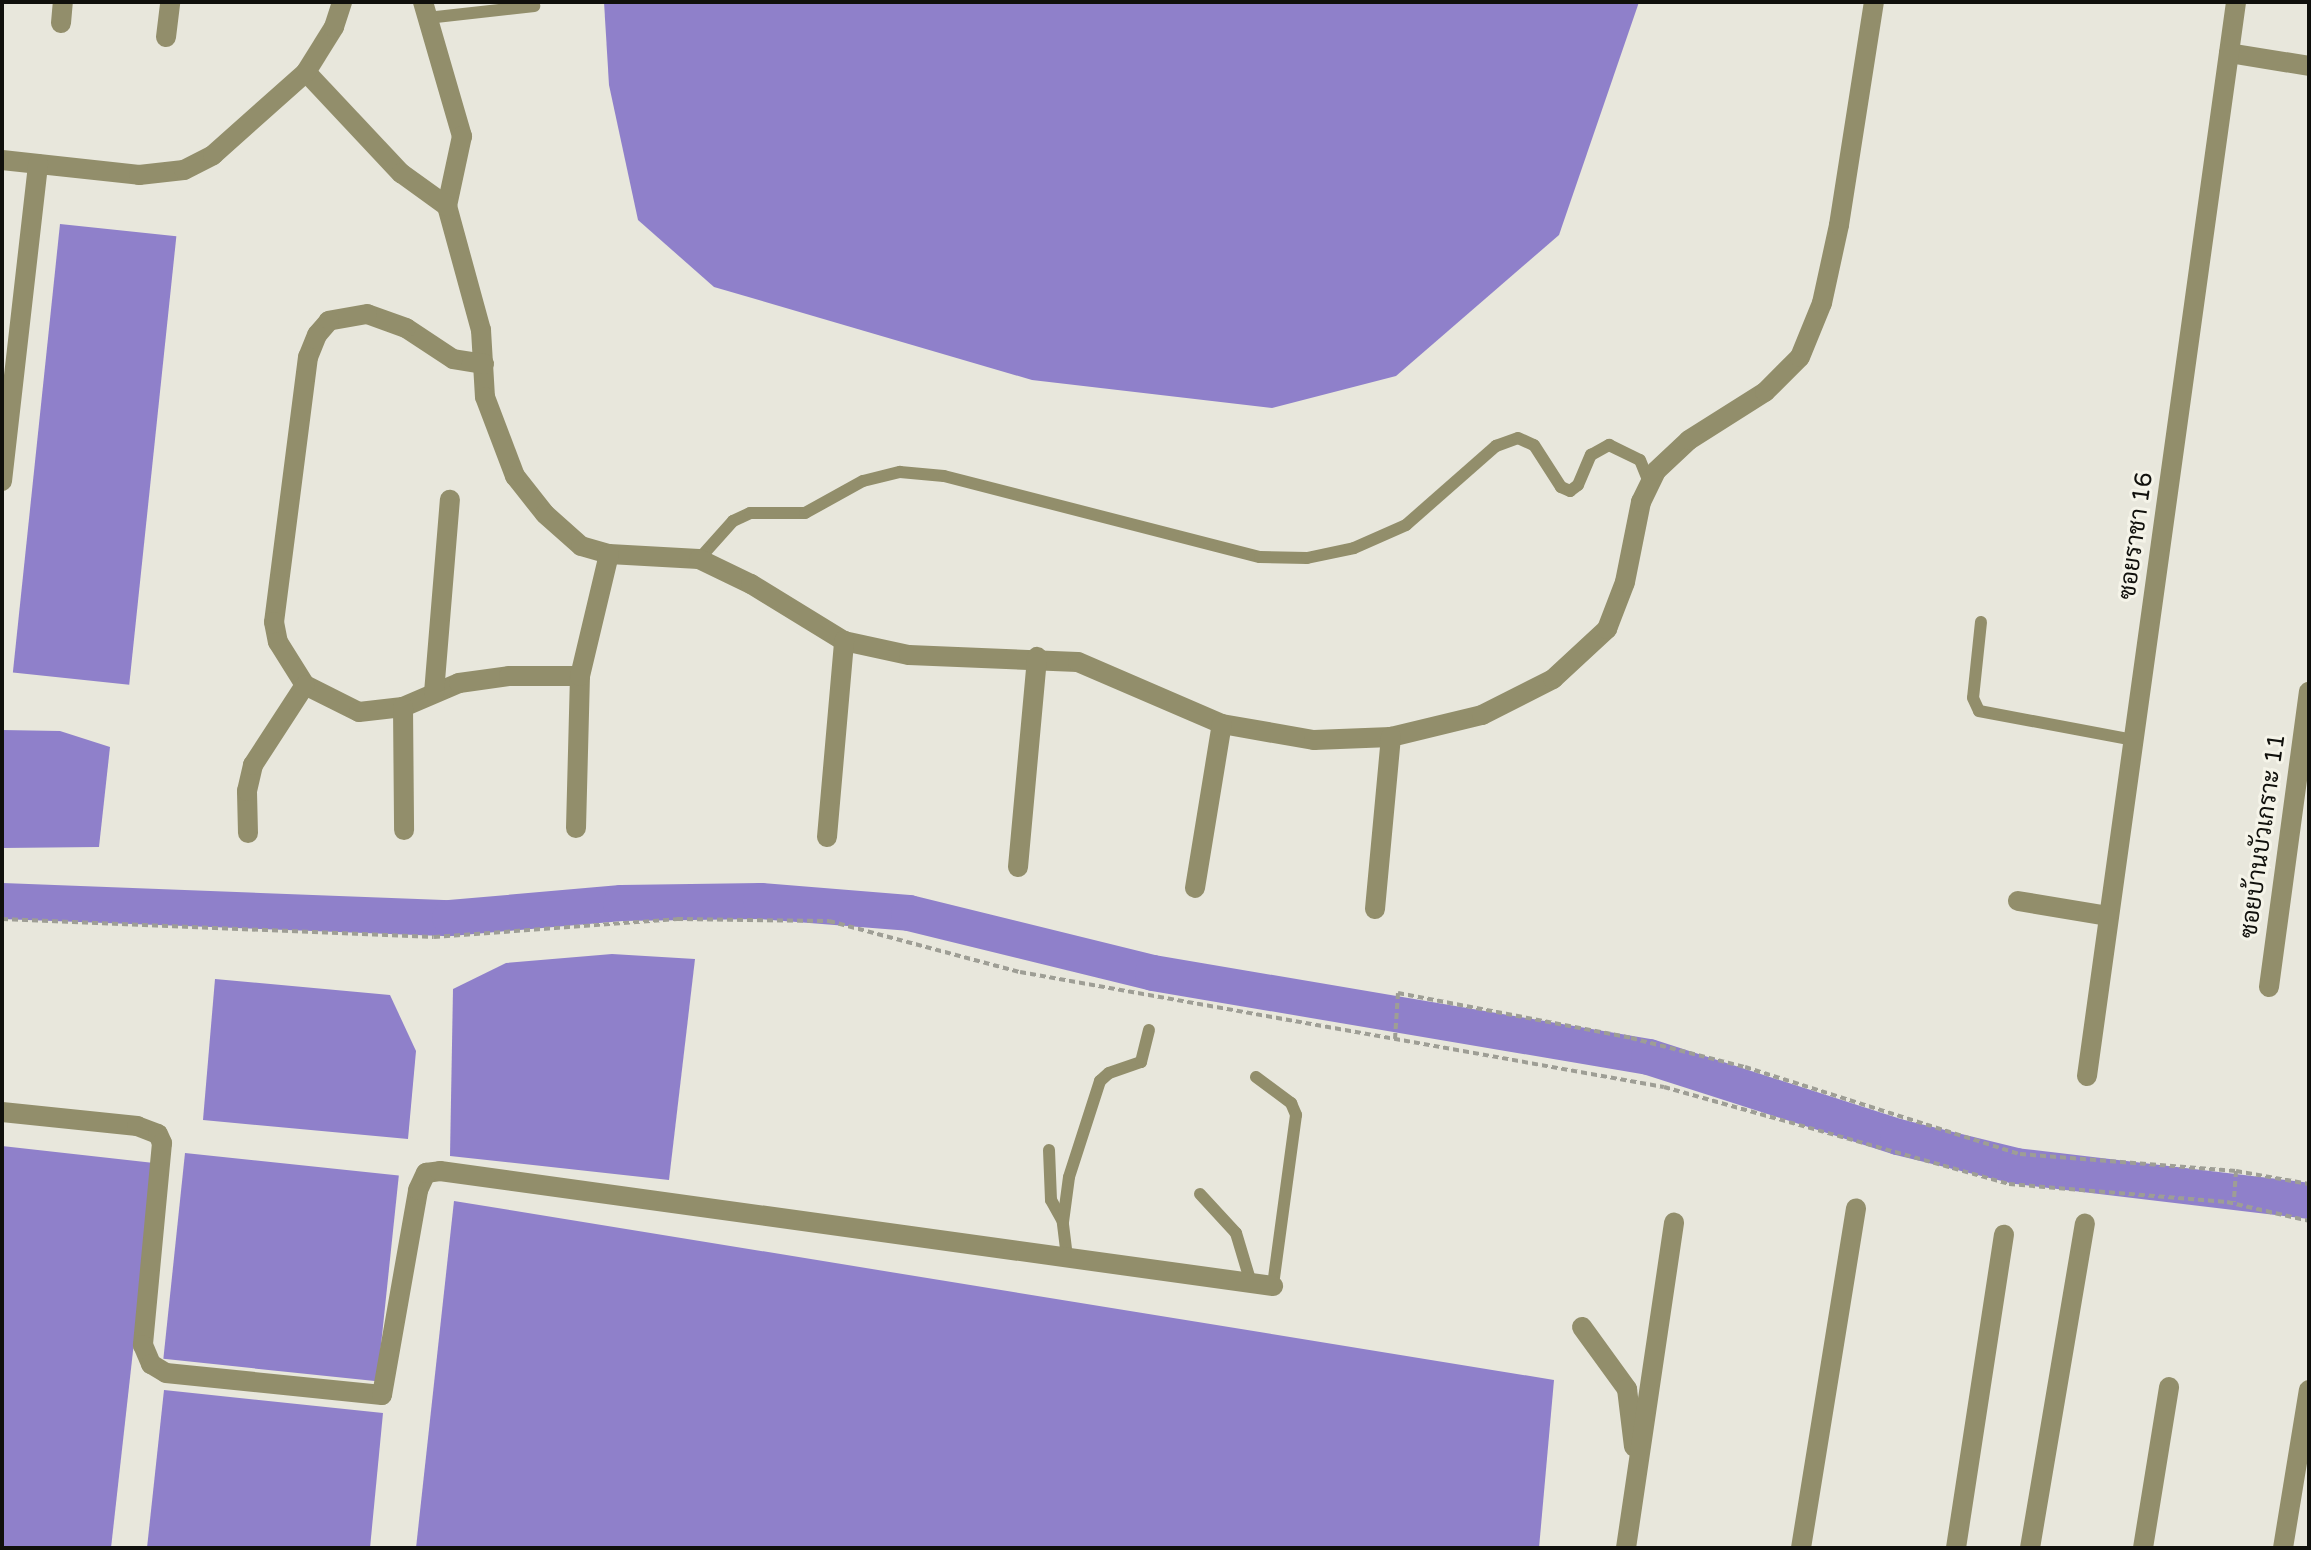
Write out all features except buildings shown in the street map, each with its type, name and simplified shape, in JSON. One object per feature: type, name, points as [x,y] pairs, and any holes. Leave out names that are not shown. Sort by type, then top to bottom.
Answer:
[{"type":"street","points":[[61,23],[63,2]]},
{"type":"street","points":[[166,37],[170,2]]},
{"type":"street","points":[[2,160],[139,175],[184,170],[229,141],[306,72],[334,27],[342,2]]},
{"type":"street","points":[[425,10],[462,136],[447,206],[481,330],[485,397],[515,476],[545,514],[581,546],[609,554],[699,559],[751,584],[844,641],[909,655],[973,660],[1037,657],[1078,662],[1222,724],[1314,740],[1391,737],[1482,715],[1553,679],[1607,629],[1625,582],[1649,482],[1689,440],[1765,392],[1800,357],[1822,303],[1839,225],[1874,2]]},
{"type":"street","name":"ซอยราชา 16","points":[[2087,1076],[2236,2]]},
{"type":"street","points":[[2229,53],[2309,66]]},
{"type":"street","points":[[306,72],[401,173],[447,206]]},
{"type":"street","points":[[2,481],[38,164]]},
{"type":"street","points":[[484,364],[453,359],[406,328],[367,314],[329,321],[317,335],[308,357],[274,622],[285,662],[305,685],[353,711],[403,707],[459,683],[509,676],[580,676]]},
{"type":"street","points":[[434,693],[450,500]]},
{"type":"street","points":[[576,828],[580,676],[609,554]]},
{"type":"street","points":[[827,837],[844,641]]},
{"type":"street","points":[[1018,867],[1037,657]]},
{"type":"street","points":[[248,833],[247,791],[253,765],[305,685]]},
{"type":"street","name":"ซอยบ้านบัวเกราะ 11","points":[[2269,987],[2309,692]]},
{"type":"street","points":[[403,707],[404,830]]},
{"type":"street","points":[[1195,888],[1222,724]]},
{"type":"street","points":[[1375,909],[1391,737]]},
{"type":"street","points":[[2018,901],[2109,916]]},
{"type":"street","points":[[2,1112],[137,1126],[158,1134],[162,1143],[143,1345],[151,1364],[166,1373],[382,1395],[387,1391],[418,1190],[426,1173],[440,1171],[1273,1286]]},
{"type":"street","points":[[1801,1548],[1856,1208]]},
{"type":"street","points":[[1626,1548],[1674,1223]]},
{"type":"street","points":[[2030,1548],[2085,1224]]},
{"type":"street","points":[[1956,1548],[2004,1235]]},
{"type":"street","points":[[1582,1327],[1627,1389],[1637,1471]]},
{"type":"street","points":[[2143,1548],[2169,1387]]},
{"type":"street","points":[[2283,1548],[2300,1501],[2309,1390]]},
{"type":"lane","points":[[425,10],[534,6]]},
{"type":"lane","points":[[699,559],[733,521],[750,513],[805,513],[863,481],[900,472],[944,476],[1260,557],[1307,558],[1354,548],[1406,525],[1496,446],[1518,438],[1534,445],[1561,487],[1570,491],[1578,485],[1591,455],[1609,445],[1640,460],[1649,482]]},
{"type":"lane","points":[[1981,622],[1973,698],[1979,711],[2134,740]]},
{"type":"lane","points":[[1067,1257],[1063,1222],[1069,1177],[1100,1081],[1141,1062],[1149,1030]]},
{"type":"lane","points":[[1256,1077],[1291,1103],[1296,1115],[1273,1286]]},
{"type":"lane","points":[[1049,1150],[1051,1200],[1063,1222]]},
{"type":"lane","points":[[1200,1194],[1236,1233],[1251,1283]]},
{"type":"path","points":[[1395,1039],[1398,993],[1631,1038],[1745,1067],[2020,1154],[2236,1171],[2309,1184]]},
{"type":"path","points":[[2234,1203],[2236,1171]]},
{"type":"shaded area","points":[[604,2],[1639,2],[1559,235],[1396,376],[1272,408],[1032,380],[714,287],[638,220],[609,85]]},
{"type":"shaded area","points":[[60,224],[176,236],[129,685],[13,673]]},
{"type":"shaded area","points":[[2,730],[60,731],[110,747],[99,847],[2,848]]},
{"type":"shaded area","points":[[612,954],[695,959],[669,1180],[450,1156],[453,989],[506,963]]},
{"type":"shaded area","points":[[215,979],[390,995],[416,1051],[408,1139],[203,1120]]},
{"type":"shaded area","points":[[2,1146],[154,1163],[111,1548],[2,1548]]},
{"type":"shaded area","points":[[185,1153],[399,1175],[377,1381],[163,1359]]},
{"type":"shaded area","points":[[454,1201],[1554,1380],[1539,1548],[416,1548]]},
{"type":"shaded area","points":[[164,1390],[383,1413],[370,1548],[147,1548]]},
{"type":"waterway","points":[[2,901],[450,918],[621,903],[761,901],[909,913],[1153,973],[1649,1057],[1898,1137],[2016,1166],[2309,1201]]}]
